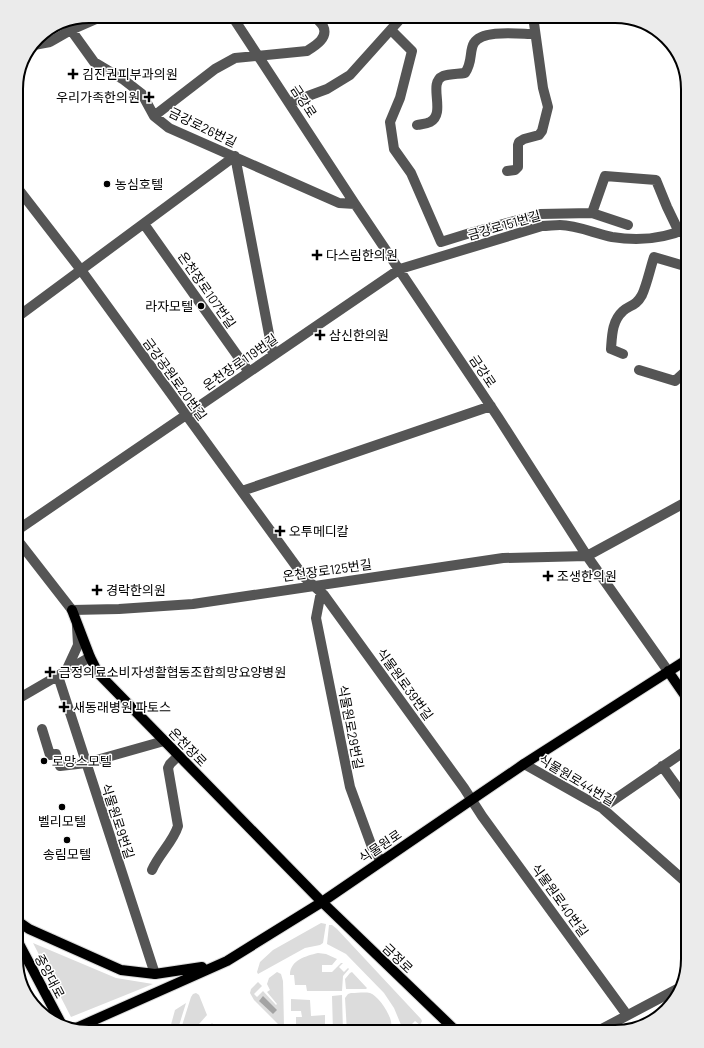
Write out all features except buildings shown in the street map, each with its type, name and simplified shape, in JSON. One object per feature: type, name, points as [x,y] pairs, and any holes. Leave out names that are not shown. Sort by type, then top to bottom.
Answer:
[{"type":"main road","name":"온천장로","points":[[72,610],[90,657],[98,673],[322,902]]},
{"type":"main road","name":"식물원로","points":[[83,1025],[227,961],[322,902],[524,764],[681,663]]},
{"type":"main road","name":"금강로","points":[[668,671],[681,690]]},
{"type":"main road","name":"금정로","points":[[322,902],[450,1025]]},
{"type":"main road","points":[[23,925],[29,929],[121,970],[155,974],[196,969],[227,961]]},
{"type":"main road","name":"중앙대로","points":[[23,951],[58,1017]]},
{"type":"street","points":[[41,44],[50,42],[86,23]]},
{"type":"street","name":"금강로","points":[[237,23],[491,406],[587,556],[668,671]]},
{"type":"street","points":[[154,116],[215,69],[235,58],[307,51],[322,40],[324,27],[320,23]]},
{"type":"street","points":[[289,102],[327,89],[350,75],[397,23]]},
{"type":"street","points":[[507,171],[515,170],[518,167],[518,146],[520,142],[524,139],[539,135],[542,131],[548,107],[543,88],[533,23]]},
{"type":"street","name":"금강로26번길","points":[[71,30],[94,62],[124,80],[142,94],[154,116],[170,128],[339,203],[356,204]]},
{"type":"street","points":[[391,30],[412,51],[400,98],[390,122],[394,149],[411,173],[441,242],[540,214],[592,213],[628,225]]},
{"type":"street","points":[[417,125],[430,122],[436,117],[436,88],[438,80],[442,76],[465,73],[469,67],[473,44],[479,38],[501,33],[534,34]]},
{"type":"street","points":[[23,313],[235,156],[273,355]]},
{"type":"street","points":[[592,213],[605,176],[656,180],[667,207],[681,226]]},
{"type":"street","name":"금강공원로20번길","points":[[23,195],[81,270],[304,577],[318,589]]},
{"type":"street","name":"온천장로107번길","points":[[144,224],[249,372]]},
{"type":"street","name":"금강로151번길","points":[[400,269],[542,226],[562,224],[612,236],[636,239],[653,238],[681,231]]},
{"type":"street","points":[[623,354],[612,349],[613,328],[617,318],[623,310],[634,305],[641,296],[654,257],[681,265]]},
{"type":"street","name":"온천장로119번길","points":[[23,526],[400,269]]},
{"type":"street","points":[[639,370],[675,381],[681,375]]},
{"type":"street","points":[[242,491],[491,406]]},
{"type":"street","points":[[587,556],[681,505]]},
{"type":"street","name":"온천장로","points":[[23,547],[72,610]]},
{"type":"street","name":"온천장로125번길","points":[[72,610],[162,611],[193,604],[318,589],[503,558],[587,556]]},
{"type":"street","name":"식물원로39번길","points":[[318,589],[472,799]]},
{"type":"street","name":"식물원로29번길","points":[[318,589],[316,618],[350,787],[372,847],[381,861]]},
{"type":"street","points":[[62,673],[78,645],[77,624]]},
{"type":"street","points":[[23,696],[90,657]]},
{"type":"street","name":"식물원로9번길","points":[[62,673],[86,763],[155,974]]},
{"type":"street","points":[[42,729],[50,755],[56,754],[60,766],[86,763],[164,741]]},
{"type":"street","points":[[602,808],[681,754]]},
{"type":"street","points":[[152,870],[157,859],[176,833],[178,826],[168,768],[178,756]]},
{"type":"street","name":"식물원로44번길","points":[[524,764],[602,808],[681,878]]},
{"type":"street","points":[[662,766],[681,792]]},
{"type":"street","name":"식물원로40번길","points":[[472,799],[482,816],[627,1015]]},
{"type":"street","points":[[609,1025],[673,991]]},
{"type":"shaded area","points":[[321,923],[326,924],[323,943],[305,948],[258,974],[257,972],[260,962],[273,950]]},
{"type":"shaded area","points":[[329,925],[332,925],[421,1019],[422,1021],[420,1025],[415,1021],[411,1025],[401,1025],[394,1008],[384,993],[346,954],[327,944]]},
{"type":"shaded area","points":[[33,943],[116,978],[153,984],[71,1017]]},
{"type":"shaded area","points":[[318,953],[326,954],[337,959],[332,965],[322,965],[322,972],[332,972],[341,963],[343,963],[339,967],[344,972],[348,968],[349,969],[343,976],[342,991],[307,991],[306,985],[295,985],[294,975],[290,975],[293,966],[296,962]]},
{"type":"shaded area","points":[[277,972],[281,974],[283,981],[284,1025],[279,1025],[254,1000],[250,993],[251,989],[258,982],[262,986],[254,994],[257,997],[263,991],[276,1005],[277,1004],[267,992],[270,990],[267,984],[269,978]]},
{"type":"shaded area","points":[[352,972],[367,988],[366,989],[346,989],[345,979]]},
{"type":"shaded area","points":[[196,993],[199,995],[207,1015],[198,1025],[182,1025],[191,997]]},
{"type":"shaded area","points":[[370,993],[374,995],[385,1008],[391,1025],[347,1025],[345,998],[348,994]]},
{"type":"shaded area","points":[[342,995],[343,1025],[333,1025],[332,996]]},
{"type":"shaded area","points":[[263,996],[277,1010],[273,1014],[259,1001]]},
{"type":"shaded area","points":[[291,999],[310,1000],[311,1016],[325,1015],[325,1025],[296,1025],[296,1017],[302,1017],[301,1011],[291,1011]]},
{"type":"shaded area","points":[[186,1003],[179,1025],[171,1025],[175,1010]]},
{"type":"place","name":"김진권피부과의원","points":[[73,74]]},
{"type":"place","name":"우리가족한의원","points":[[149,97]]},
{"type":"place","name":"농심호텔","points":[[107,184]]},
{"type":"place","name":"다스림한의원","points":[[317,255]]},
{"type":"place","name":"라자모텔","points":[[201,306]]},
{"type":"place","name":"삼신한의원","points":[[320,335]]},
{"type":"place","name":"오투메디칼","points":[[280,531]]},
{"type":"place","name":"조생한의원","points":[[548,576]]},
{"type":"place","name":"경락한의원","points":[[97,590]]},
{"type":"place","name":"금정의료소비자생활협동조합희망요양병원","points":[[50,672]]},
{"type":"place","name":"새동래병원 파토스","points":[[64,707]]},
{"type":"place","name":"로망스모텔","points":[[44,761]]},
{"type":"place","name":"벨리모텔","points":[[62,807]]},
{"type":"place","name":"송림모텔","points":[[67,840]]}]
